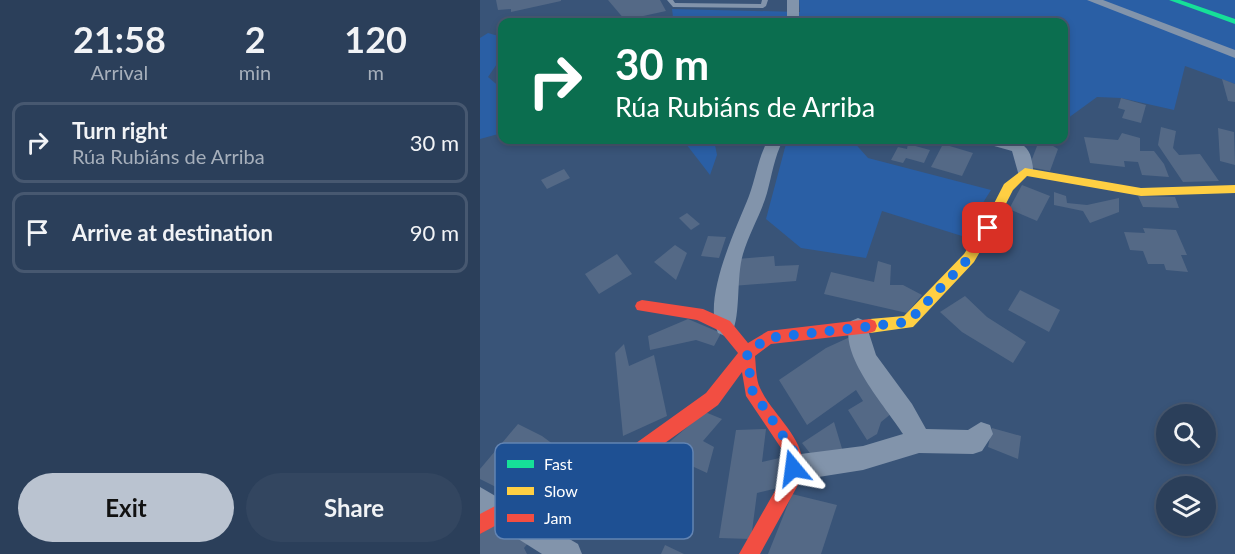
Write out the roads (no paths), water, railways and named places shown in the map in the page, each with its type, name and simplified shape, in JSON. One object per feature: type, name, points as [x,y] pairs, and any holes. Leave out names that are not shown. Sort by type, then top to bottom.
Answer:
[{"type":"main road","points":[[1173,0],[1235,22]]},
{"type":"main road","points":[[651,443],[712,399],[729,380],[747,353],[768,338],[908,322],[969,258],[988,228],[1008,188],[1025,172],[1140,192],[1235,189]]},
{"type":"main road","points":[[642,306],[698,314],[725,326],[747,353],[752,390],[794,452],[793,477],[749,554]]},
{"type":"street","points":[[793,0],[793,18]]},
{"type":"street","points":[[1093,0],[1235,54]]},
{"type":"street","points":[[725,326],[726,298],[733,255],[758,194],[765,161],[773,144]]},
{"type":"street","points":[[1010,144],[1019,146],[1025,155],[1025,172]]},
{"type":"street","points":[[858,328],[859,349],[869,368],[915,429],[920,441]]},
{"type":"street","points":[[793,468],[863,458],[920,441],[972,442],[981,434]]},
{"type":"street","points":[[538,539],[568,554]]},
{"type":"lane","points":[[670,0],[673,5],[752,6],[763,6],[765,0]]}]
